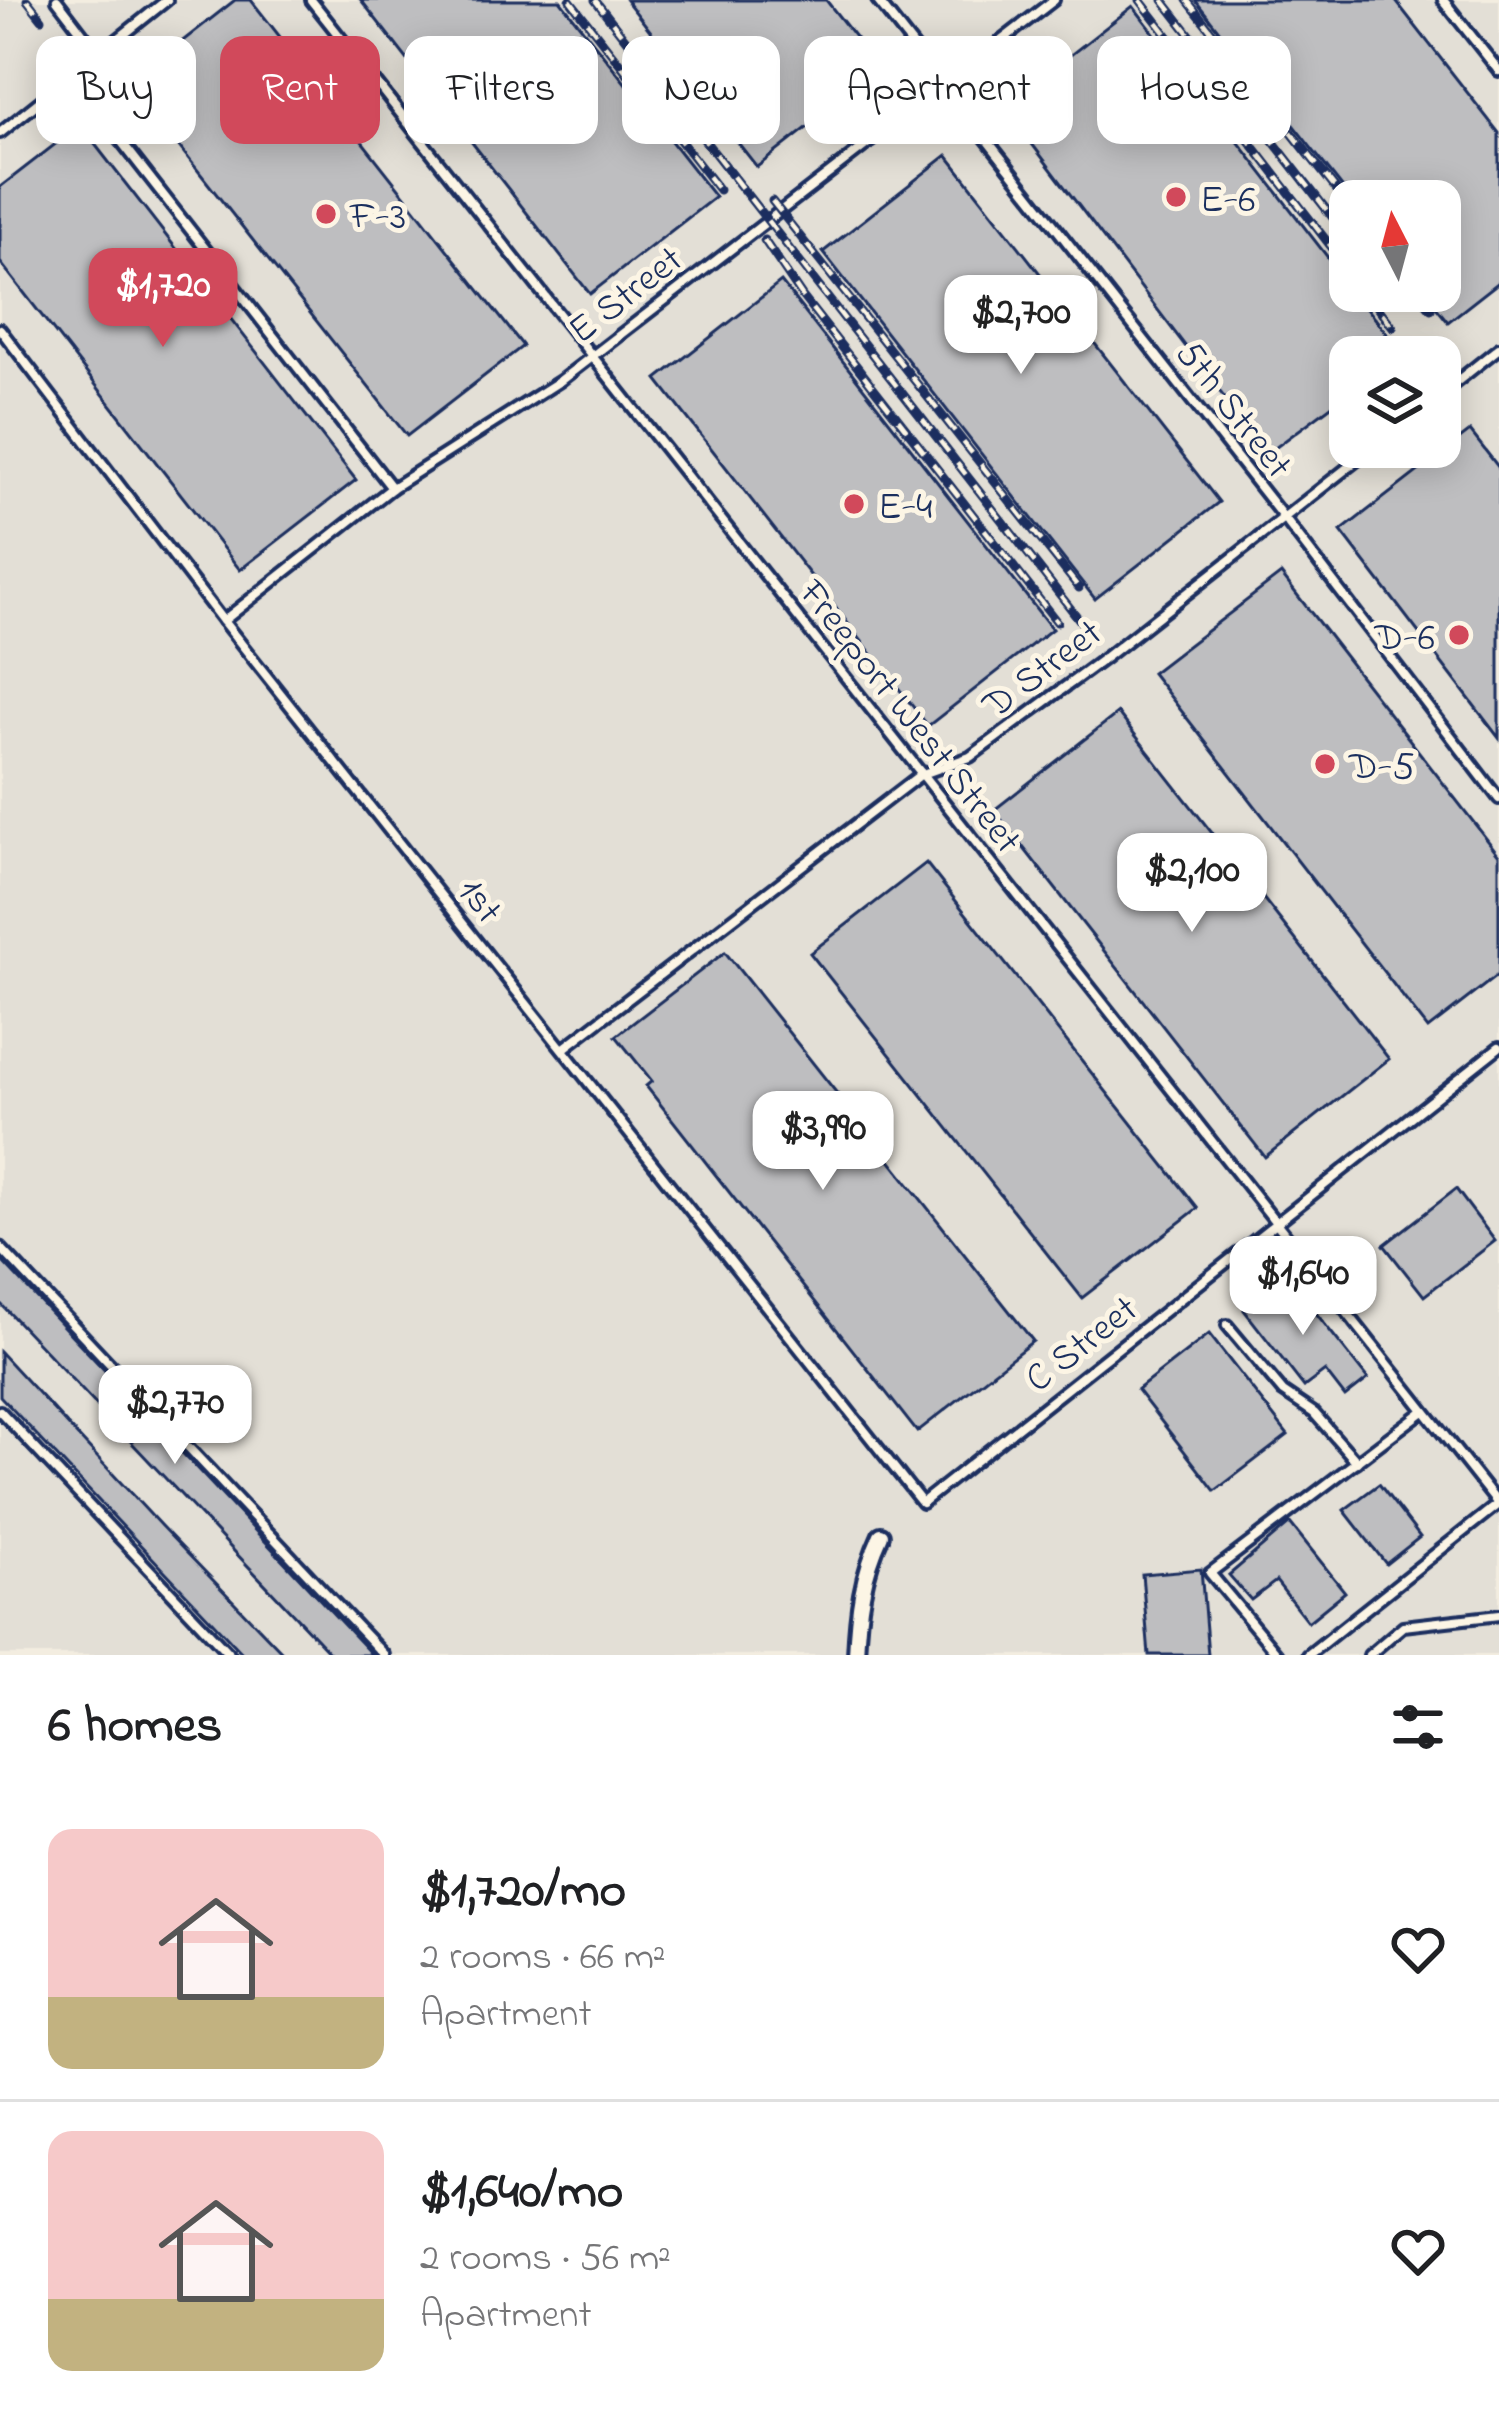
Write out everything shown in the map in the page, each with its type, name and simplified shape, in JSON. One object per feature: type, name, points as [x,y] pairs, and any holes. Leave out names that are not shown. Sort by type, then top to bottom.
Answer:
[{"type":"street","points":[[856,1655],[858,1598],[881,1535]]},
{"type":"lane","points":[[57,0],[84,36]]},
{"type":"lane","points":[[122,36],[167,0]]},
{"type":"lane","name":"Freeport West Street","points":[[310,0],[1499,1505]]},
{"type":"lane","name":"5th Street","points":[[877,0],[906,36]]},
{"type":"lane","name":"E Street","points":[[1006,36],[1054,0]]},
{"type":"lane","points":[[1443,0],[1499,71]]},
{"type":"lane","points":[[0,133],[36,105]]},
{"type":"lane","points":[[123,144],[392,488]]},
{"type":"lane","name":"E Street","points":[[223,621],[392,488],[560,381],[864,144]]},
{"type":"lane","name":"5th Street","points":[[991,144],[1499,799]]},
{"type":"lane","name":"1st","points":[[0,329],[223,621],[922,1503]]},
{"type":"lane","points":[[1461,378],[1499,348]]},
{"type":"lane","name":"D Street","points":[[563,1049],[920,775],[970,757],[1347,468]]},
{"type":"lane","name":"C Street","points":[[922,1503],[1499,1046]]},
{"type":"lane","points":[[0,1247],[384,1655]]},
{"type":"lane","points":[[1227,1325],[1283,1392],[1314,1413],[1357,1462]]},
{"type":"lane","points":[[0,1412],[230,1655]]},
{"type":"lane","points":[[1278,1655],[1210,1573],[1422,1412]]},
{"type":"lane","points":[[1308,1655],[1499,1505]]},
{"type":"lane","points":[[1369,1655],[1403,1626],[1499,1615]]},
{"type":"shaded area","points":[[0,0],[1499,0],[1499,1655],[0,1655]]},
{"type":"building","name":"F-3","points":[[235,0],[251,0],[279,36],[220,36],[220,144],[364,144],[523,346],[407,436],[177,144],[196,144],[196,36],[189,36]]},
{"type":"building","points":[[361,0],[560,0],[588,36],[404,36],[404,55]]},
{"type":"building","points":[[626,0],[826,0],[854,36],[804,36],[804,130],[757,167],[739,144],[780,144],[780,36],[654,36]]},
{"type":"building","points":[[1195,0],[1395,0],[1499,133],[1499,282],[1461,312],[1461,180],[1336,180],[1291,122],[1291,36],[1223,36]]},
{"type":"building","name":"E-6","points":[[1133,6],[1156,36],[1097,36],[1097,144],[1240,144],[1329,259],[1329,312],[1370,312],[1389,336],[1329,336],[1329,408],[1267,454],[1032,144],[1073,144],[1073,53]]},
{"type":"building","points":[[598,48],[622,79],[622,144],[673,144],[715,197],[590,294],[473,144],[598,144]]},
{"type":"building","points":[[55,144],[95,144],[356,480],[240,570],[0,262],[0,187]]},
{"type":"building","points":[[947,155],[1219,502],[1095,599],[823,252]]},
{"type":"building","name":"E-4","points":[[781,282],[1052,629],[928,726],[657,379]]},
{"type":"building","points":[[1440,312],[1461,312],[1448,322]]},
{"type":"building","name":"D-6","points":[[1470,431],[1499,468],[1499,738],[1341,531],[1422,468],[1461,468],[1461,438]]},
{"type":"building","name":"D-5","points":[[1281,574],[1499,855],[1499,974],[1428,1029],[1152,673]]},
{"type":"building","points":[[1118,713],[1389,1059],[1265,1157],[994,810]]},
{"type":"building","points":[[926,863],[1198,1208],[1082,1298],[810,953]]},
{"type":"building","points":[[725,952],[1033,1341],[917,1432],[646,1086],[652,1081],[616,1036]]},
{"type":"building","points":[[1456,1189],[1495,1241],[1424,1296],[1384,1245]]},
{"type":"building","points":[[0,1259],[372,1655],[332,1655],[0,1303]]},
{"type":"building","points":[[1286,1275],[1368,1379],[1345,1397],[1325,1371],[1304,1387],[1244,1310]]},
{"type":"building","points":[[1209,1334],[1288,1435],[1215,1491],[1137,1390]]},
{"type":"building","points":[[0,1352],[285,1655],[244,1655],[0,1396]]},
{"type":"building","points":[[1379,1484],[1420,1537],[1386,1564],[1344,1510]]},
{"type":"building","points":[[1290,1523],[1345,1592],[1308,1622],[1276,1581],[1251,1600],[1229,1575]]},
{"type":"building","points":[[1201,1569],[1208,1655],[1149,1655],[1142,1574]]},
{"type":"railway","points":[[27,0],[42,19]]},
{"type":"railway","points":[[570,0],[719,190]]},
{"type":"railway","points":[[595,0],[1089,632]]},
{"type":"railway","points":[[1140,0],[1329,244]]},
{"type":"railway","points":[[1163,0],[1329,213]]},
{"type":"railway","points":[[1187,0],[1329,180]]},
{"type":"railway","points":[[772,201],[1079,588]]},
{"type":"railway","points":[[764,240],[802,296],[1057,622]]},
{"type":"railway","points":[[1381,312],[1393,327]]},
{"type":"place","name":"E-6","points":[[1176,197]]},
{"type":"place","name":"F-3","points":[[326,214]]},
{"type":"place","name":"E-4","points":[[854,504]]},
{"type":"place","name":"D-6","points":[[1459,635]]},
{"type":"place","name":"D-5","points":[[1325,764]]}]
